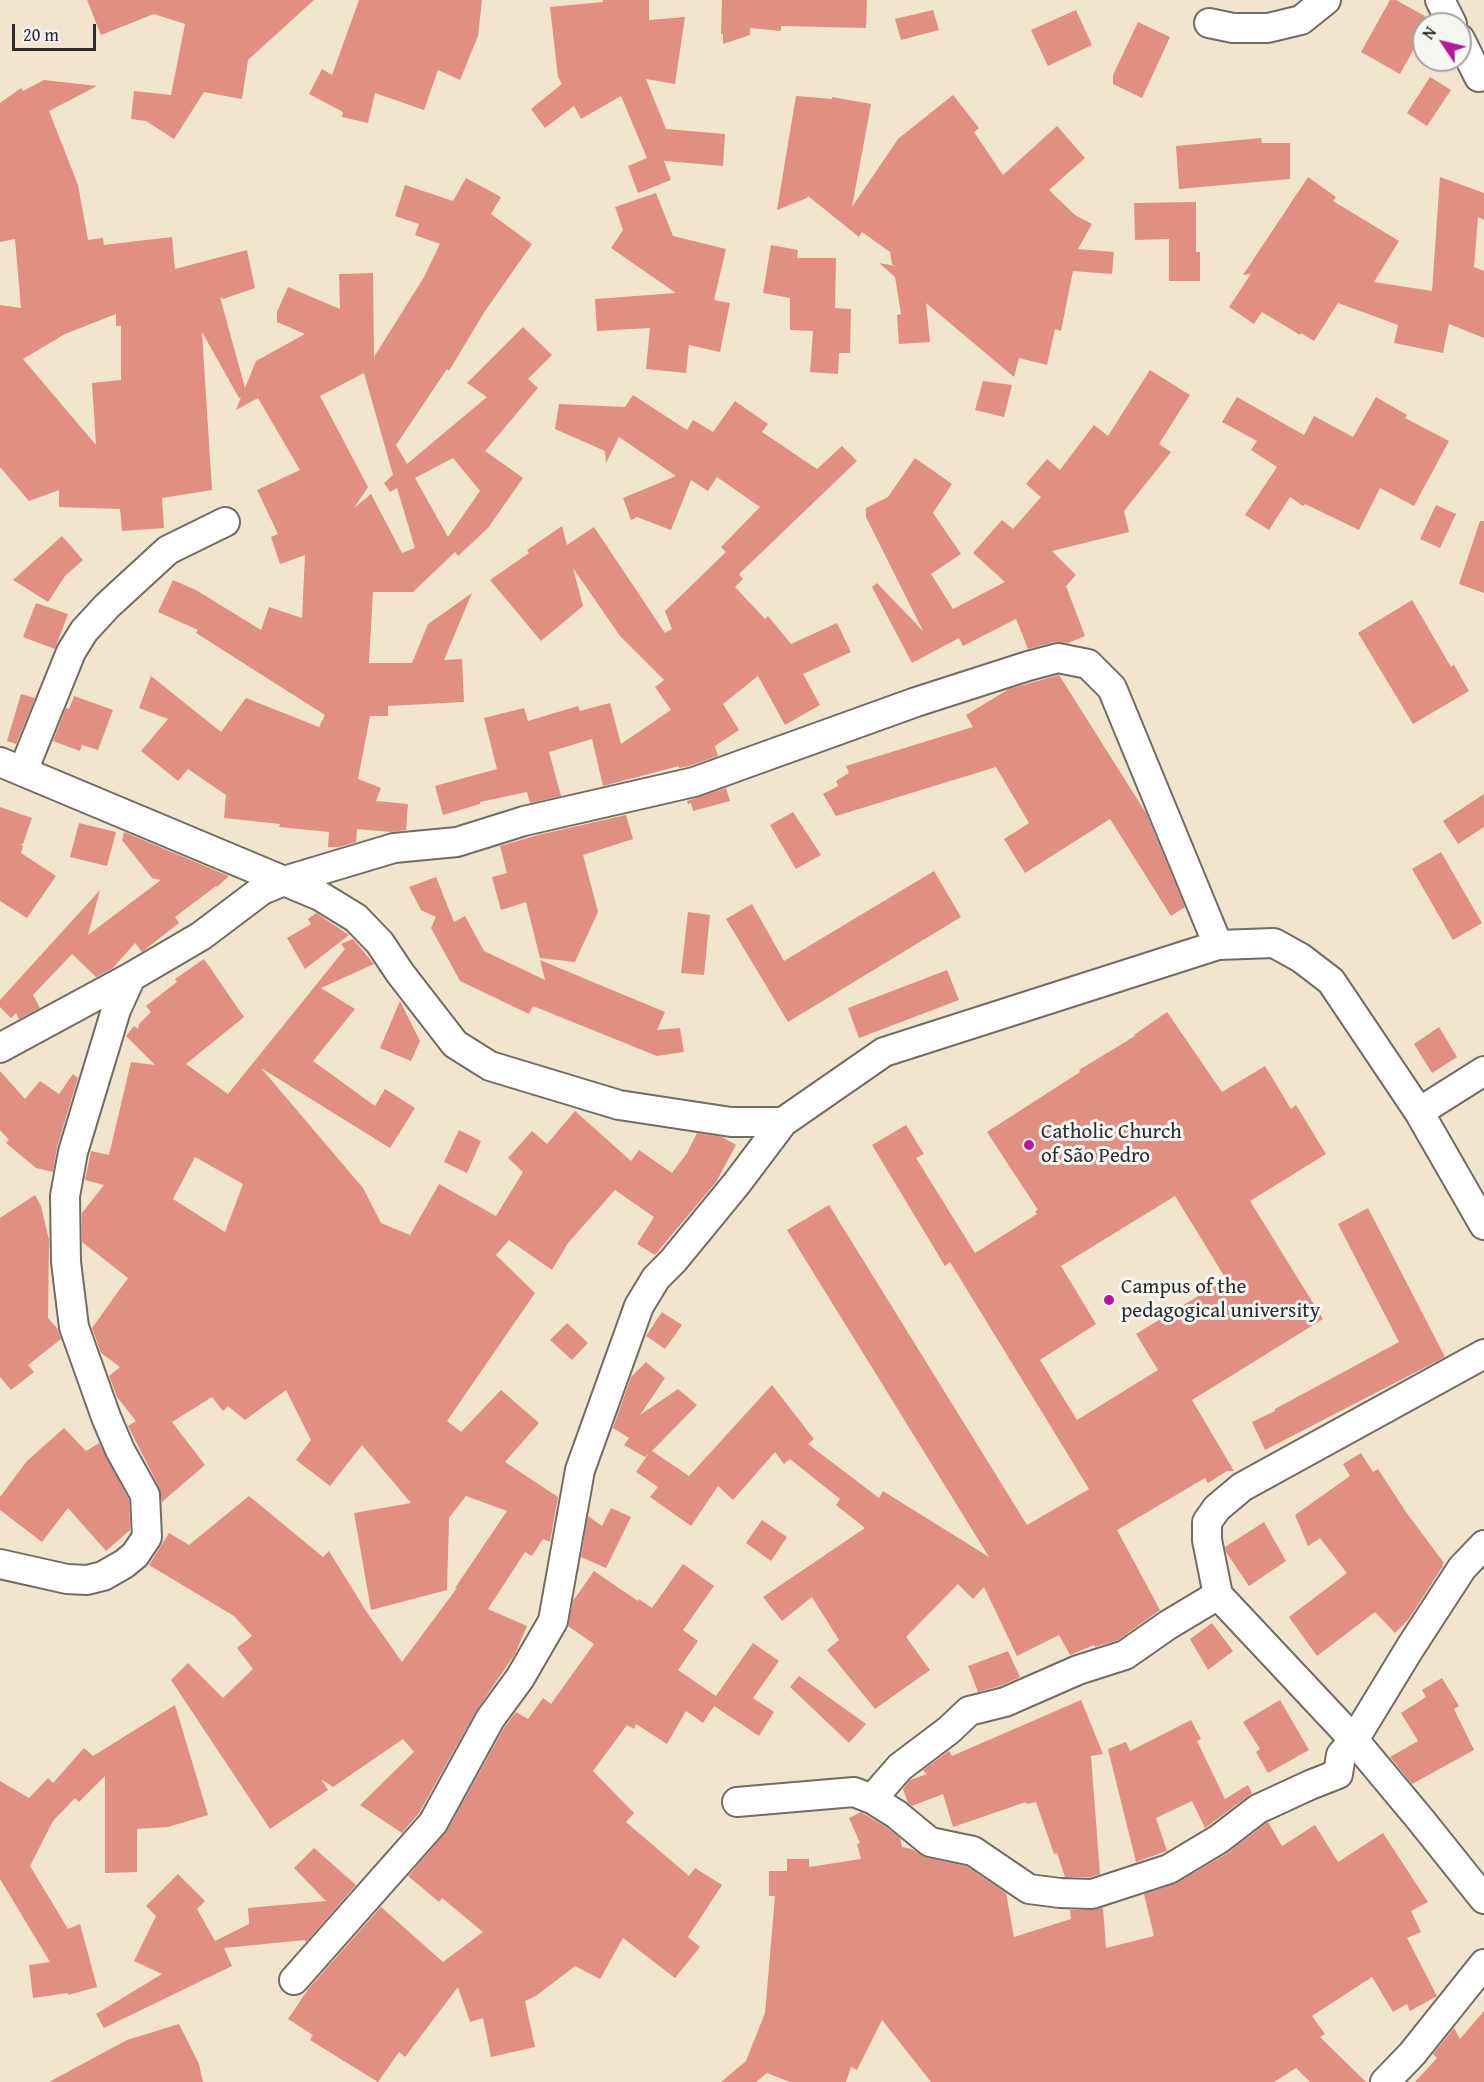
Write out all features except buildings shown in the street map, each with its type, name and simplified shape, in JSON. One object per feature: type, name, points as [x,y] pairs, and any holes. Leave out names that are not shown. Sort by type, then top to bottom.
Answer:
[{"type":"street","points":[[1209,23],[1233,28],[1268,28],[1301,20],[1326,0]]},
{"type":"street","points":[[1472,63],[1479,77]]},
{"type":"street","points":[[225,522],[168,550],[107,606],[84,632],[71,652],[11,766],[320,896],[356,918],[380,943],[400,973],[455,1044],[490,1066],[619,1105],[731,1122],[783,1122]]},
{"type":"street","points":[[0,1048],[201,936],[262,890],[284,881],[394,848],[457,842],[524,821],[694,782],[916,702],[1058,658],[1088,664],[1112,688],[1218,945]]},
{"type":"street","points":[[294,1980],[432,1823],[490,1719],[520,1678],[553,1620],[580,1470],[639,1306],[656,1278],[737,1183],[783,1122],[884,1052],[1218,945],[1274,943],[1301,958],[1331,981],[1419,1112],[1484,1225]]},
{"type":"street","points":[[0,1564],[87,1580],[103,1576],[123,1564],[135,1555],[147,1537],[145,1495],[120,1450],[106,1417],[74,1327],[66,1262],[65,1196],[73,1152],[116,1010],[131,977]]},
{"type":"street","points":[[1419,1112],[1484,1071]]},
{"type":"street","points":[[1484,1354],[1242,1487],[1217,1508],[1207,1522],[1207,1540],[1218,1595],[1354,1740],[1484,1899]]},
{"type":"street","points":[[736,1802],[854,1792],[872,1799],[896,1814],[930,1842],[973,1851],[1029,1889],[1092,1894],[1169,1869],[1219,1839],[1258,1809],[1338,1774],[1341,1755],[1354,1740],[1462,1568],[1484,1545]]},
{"type":"street","points":[[872,1799],[900,1767],[949,1730],[969,1711],[1005,1702],[1078,1670],[1125,1655],[1168,1625],[1218,1595]]},
{"type":"street","points":[[1385,2082],[1412,2054],[1484,1964]]},
{"type":"place","name":"Catholic Church of São Pedro","points":[[1029,1145]]},
{"type":"place","name":"Campus of the pedagogical university","points":[[1109,1300]]}]
